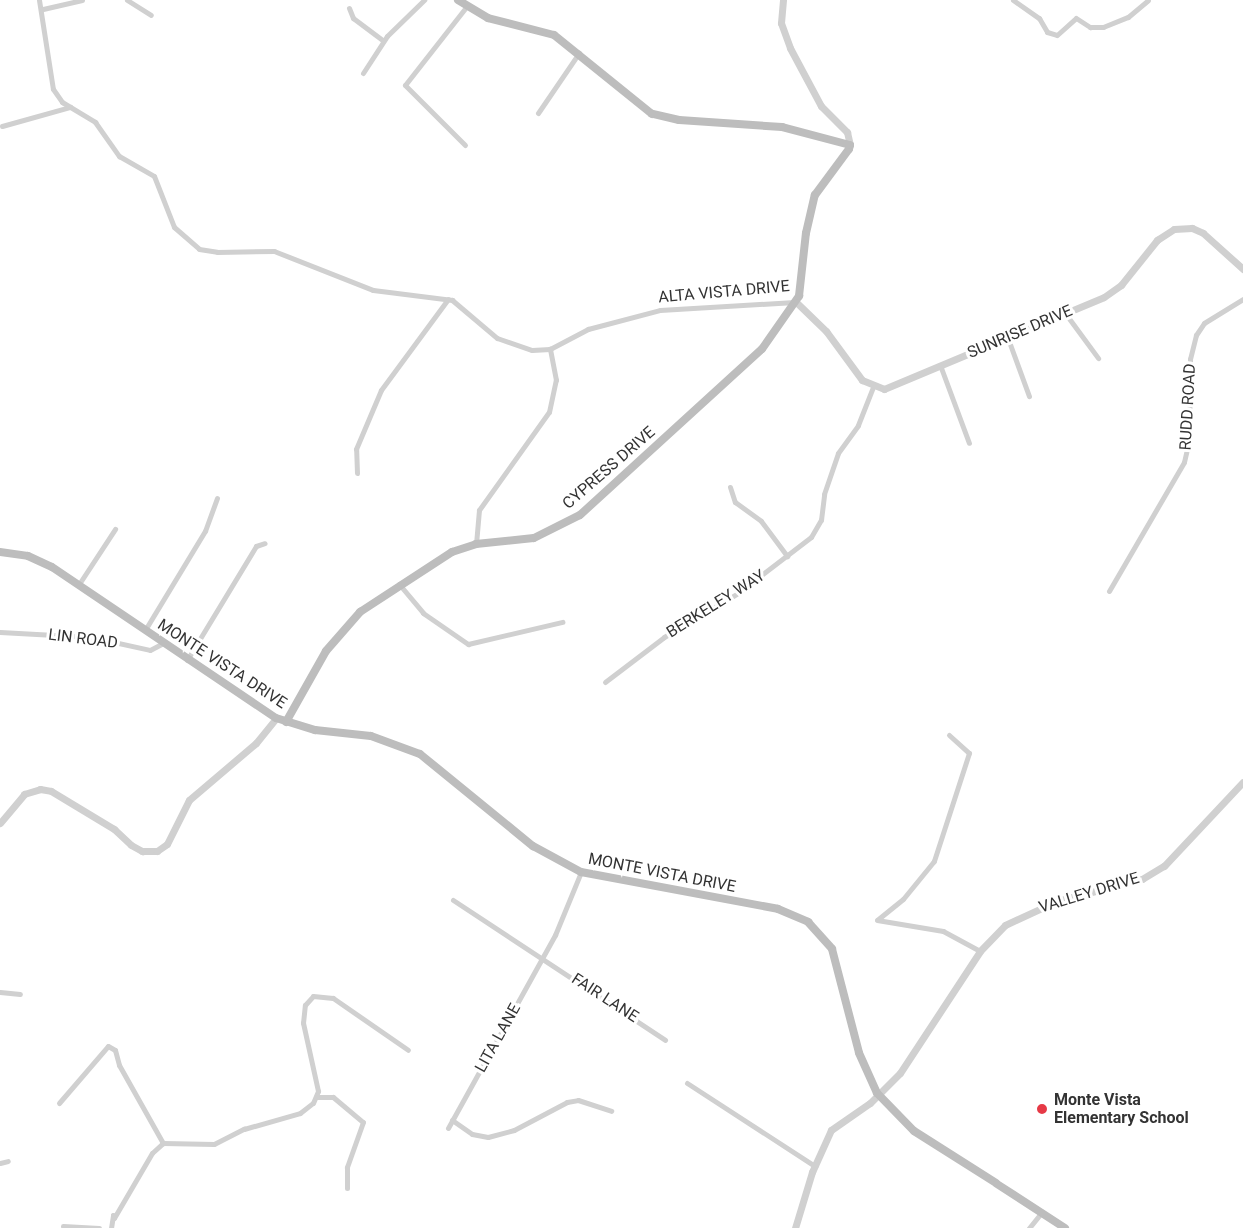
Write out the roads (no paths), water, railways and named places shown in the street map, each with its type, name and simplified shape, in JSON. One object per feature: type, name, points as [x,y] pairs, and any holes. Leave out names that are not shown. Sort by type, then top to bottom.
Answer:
[{"type":"main road","points":[[458,0],[496,21],[545,30],[579,52],[634,103],[660,117],[782,127],[850,145]]},
{"type":"main road","name":"ALTA VISTA DRIVE","points":[[796,302],[815,195],[845,159],[850,145]]},
{"type":"main road","name":"CYPRESS DRIVE","points":[[286,722],[339,632],[399,584],[430,563],[476,544],[534,538],[580,515],[762,349],[796,302]]},
{"type":"main road","name":"MONTE VISTA DRIVE","points":[[0,552],[38,559],[79,584],[187,660],[276,718],[315,730],[371,736],[410,749],[534,846],[581,872],[769,907],[808,922],[832,949],[859,1053],[877,1093],[914,1131],[1065,1228]]},
{"type":"street","points":[[39,0],[43,9],[50,80],[57,95],[70,107],[95,122],[119,156],[154,176],[174,227],[192,245],[217,252],[274,251],[374,290],[448,299],[465,308],[490,333],[510,345],[532,351],[550,349],[556,380],[549,412],[479,510],[476,544]]},
{"type":"street","points":[[43,9],[82,0]]},
{"type":"street","points":[[127,0],[151,15]]},
{"type":"street","points":[[363,73],[383,41],[424,0]]},
{"type":"street","points":[[783,0],[781,23],[786,40],[821,106],[846,130],[850,145]]},
{"type":"street","points":[[1013,0],[1039,18],[1053,35],[1060,34],[1076,18],[1089,27],[1103,27],[1128,18],[1148,0]]},
{"type":"street","points":[[465,144],[405,85],[467,6]]},
{"type":"street","points":[[349,8],[353,18],[383,41]]},
{"type":"street","points":[[538,113],[579,52]]},
{"type":"street","points":[[2,126],[70,107]]},
{"type":"street","name":"SUNRISE DRIVE","points":[[873,387],[884,389],[1065,313],[1121,285],[1156,240],[1174,230],[1192,228],[1203,233],[1243,269]]},
{"type":"street","points":[[357,472],[356,449],[381,390],[448,299]]},
{"type":"street","name":"RUDD ROAD","points":[[1109,591],[1184,462],[1189,440],[1190,359],[1196,335],[1204,323],[1243,299]]},
{"type":"street","points":[[796,302],[826,331],[862,380],[873,387]]},
{"type":"street","name":"ALTA VISTA DRIVE","points":[[550,349],[588,328],[660,310],[796,302]]},
{"type":"street","points":[[1065,313],[1098,358]]},
{"type":"street","points":[[1007,336],[1029,396]]},
{"type":"street","points":[[940,365],[969,443]]},
{"type":"street","name":"BERKELEY WAY","points":[[605,682],[664,637],[738,594],[811,537],[821,519],[824,494],[838,453],[858,425],[873,387]]},
{"type":"street","points":[[730,487],[735,502],[761,521],[787,556]]},
{"type":"street","points":[[144,630],[205,531],[217,498]]},
{"type":"street","points":[[79,584],[115,529]]},
{"type":"street","points":[[187,660],[256,546],[265,543]]},
{"type":"street","points":[[399,584],[430,619],[474,646],[562,622]]},
{"type":"street","name":"LIN ROAD","points":[[0,632],[92,637],[150,650],[163,643]]},
{"type":"street","points":[[0,823],[24,794],[40,789],[51,791],[114,829],[142,851],[157,851],[167,844],[189,801],[256,743],[276,718]]},
{"type":"street","points":[[949,735],[969,753],[934,861],[903,898],[877,920],[943,931],[980,951]]},
{"type":"street","name":"VALLEY DRIVE","points":[[795,1228],[815,1166],[831,1130],[900,1073],[980,951],[1005,925],[1029,912],[1128,884],[1164,866],[1243,782]]},
{"type":"street","name":"LITA LANE","points":[[448,1128],[543,956],[581,872]]},
{"type":"street","points":[[453,900],[525,949],[543,956]]},
{"type":"street","name":"FAIR LANE","points":[[543,956],[665,1040]]},
{"type":"street","points":[[0,992],[20,994]]},
{"type":"street","points":[[317,1097],[314,1064],[303,1023],[304,1005],[313,996],[333,998],[408,1050]]},
{"type":"street","points":[[59,1103],[108,1046],[115,1050],[119,1065],[163,1143]]},
{"type":"street","points":[[687,1083],[815,1166]]},
{"type":"street","points":[[111,1228],[113,1215],[114,1218],[152,1153],[163,1143],[214,1144],[244,1129],[300,1113],[317,1097],[333,1097],[363,1122],[347,1167],[347,1188]]},
{"type":"street","points":[[452,1120],[472,1134],[488,1137],[514,1130],[567,1102],[578,1100],[611,1111]]},
{"type":"street","points":[[0,1163],[8,1161]]},
{"type":"street","points":[[1029,1228],[1042,1212]]},
{"type":"street","points":[[63,1226],[99,1228]]},
{"type":"place","name":"Monte Vista Elementary School","points":[[1042,1109]]}]
